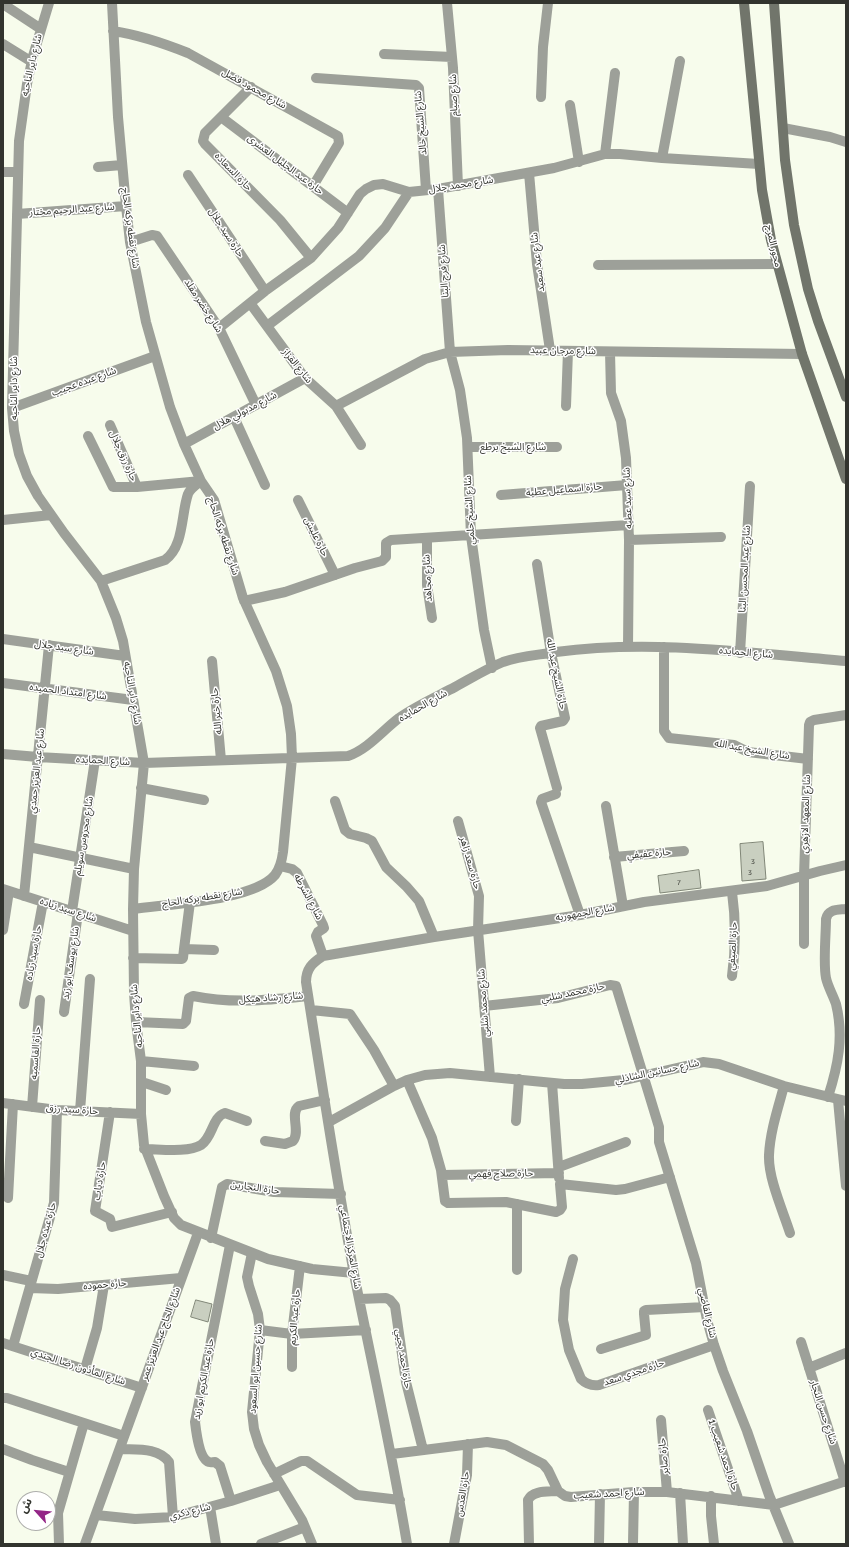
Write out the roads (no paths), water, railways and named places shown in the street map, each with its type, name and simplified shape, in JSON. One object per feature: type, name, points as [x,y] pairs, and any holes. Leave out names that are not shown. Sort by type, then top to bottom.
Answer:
[{"type":"main road","name":"محور المرج","points":[[744,3],[759,164],[766,215],[777,264],[802,354],[846,479]]},
{"type":"main road","points":[[774,3],[788,193],[800,258],[818,321],[846,397]]},
{"type":"street","name":"شارع داير الناحيه","points":[[48,3],[32,62],[22,113],[19,141],[12,408],[14,431],[19,454],[34,489],[51,515],[101,581],[116,618],[133,700],[144,763],[134,869],[133,909],[133,958],[136,1022],[141,1061],[141,1114],[144,1149],[177,1223],[180,1225],[252,1253],[300,1266],[354,1273]]},
{"type":"street","name":"شارع نقطه بركه الحاج","points":[[112,3],[118,117],[126,206],[130,242],[146,322],[170,407],[184,444],[201,481],[214,500],[244,601],[276,671],[287,706],[291,734],[292,758],[284,845],[280,866],[276,874],[268,881],[255,888],[235,894],[190,902],[133,909]]},
{"type":"street","name":"شارع صيام","points":[[447,3],[452,57],[458,186]]},
{"type":"street","points":[[541,97],[543,47],[548,3]]},
{"type":"street","points":[[3,4],[41,29]]},
{"type":"street","name":"شارع محمود فضل","points":[[113,31],[137,35],[188,53],[338,136],[339,143],[313,186]]},
{"type":"street","points":[[3,44],[32,62]]},
{"type":"street","points":[[384,54],[452,57]]},
{"type":"street","points":[[662,158],[680,61]]},
{"type":"street","points":[[605,154],[615,73]]},
{"type":"street","name":"شارع الشيخ خالد","points":[[316,78],[416,86],[419,88],[426,190]]},
{"type":"street","name":"حارة السعاده","points":[[251,87],[203,137],[205,144],[280,220],[311,258]]},
{"type":"street","points":[[570,105],[579,162]]},
{"type":"street","name":"حارة عبد الجليل العشرى","points":[[221,117],[348,213]]},
{"type":"street","points":[[783,128],[830,137],[846,142]]},
{"type":"street","name":"شارع محمد جلال","points":[[219,328],[265,291],[311,258],[338,228],[360,194],[366,188],[374,185],[383,184],[409,192],[438,189],[530,173],[579,162],[605,154],[759,164]]},
{"type":"street","points":[[98,167],[122,165]]},
{"type":"street","points":[[3,172],[18,172]]},
{"type":"street","name":"شارع عبد سعيد","points":[[530,173],[537,264],[550,350]]},
{"type":"street","name":"حارة سيد جلال","points":[[188,175],[265,291]]},
{"type":"street","name":"شارع فرج البنا","points":[[438,189],[450,352]]},
{"type":"street","points":[[267,326],[359,256],[385,228],[409,192]]},
{"type":"street","name":"شارع عبد الرحيم مختار","points":[[17,214],[126,206]]},
{"type":"street","name":"شارع خضر مقلد","points":[[130,242],[152,235],[157,236],[219,328],[256,405]]},
{"type":"street","points":[[598,265],[777,264]]},
{"type":"street","name":"شارع القزاز","points":[[250,303],[305,378],[336,406],[361,446]]},
{"type":"street","name":"شارع مرجان عبيد","points":[[336,406],[425,359],[450,352],[550,350],[802,354]]},
{"type":"street","points":[[566,406],[568,351]]},
{"type":"street","name":"شارع الشيخ حلمي","points":[[450,352],[464,411],[468,447],[471,536],[484,630],[492,668]]},
{"type":"street","name":"شارع سيد عطيه","points":[[610,352],[610,393],[622,424],[626,458],[629,525],[628,647]]},
{"type":"street","name":"شارع عبده عجيب","points":[[12,408],[155,356]]},
{"type":"street","name":"شارع مدبولي هلال","points":[[184,444],[305,378]]},
{"type":"street","points":[[234,417],[264,485]]},
{"type":"street","name":"حارة رزق جلال","points":[[110,425],[137,487]]},
{"type":"street","name":"حارة رزق جلال","points":[[88,436],[111,486],[116,488],[201,481]]},
{"type":"street","name":"شارع الشيخ برطع","points":[[468,447],[557,447]]},
{"type":"street","points":[[101,581],[165,560],[169,557],[174,551],[184,516],[188,494],[201,481]]},
{"type":"street","name":"حارة اسماعيل عطية","points":[[501,495],[627,485]]},
{"type":"street","name":"شارع عبد المحسن البنا","points":[[740,652],[750,486]]},
{"type":"street","name":"حارة عليش","points":[[298,500],[335,575]]},
{"type":"street","points":[[3,520],[51,515]]},
{"type":"street","points":[[244,601],[285,592],[385,560],[386,543],[389,541],[629,525]]},
{"type":"street","points":[[629,540],[721,537]]},
{"type":"street","name":"شارع مجاهد","points":[[427,538],[427,585],[432,618]]},
{"type":"street","name":"حارة الشيخ عبد الله","points":[[537,564],[551,653],[565,720],[541,726],[540,728],[556,791],[542,799],[541,802],[580,915]]},
{"type":"street","name":"شارع سيد جلال","points":[[3,639],[125,656]]},
{"type":"street","name":"شارع عبد العزيز حمدي","points":[[24,896],[49,645]]},
{"type":"street","name":"شارع الحمايده","points":[[3,754],[38,758],[144,763],[348,756],[356,753],[406,714],[492,668],[508,661],[551,653],[598,648],[628,647],[740,652],[846,661]]},
{"type":"street","name":"شارع الشيخ عبد الله","points":[[664,648],[664,731],[669,738],[734,745],[748,752],[808,759]]},
{"type":"street","name":"حارة خير الله","points":[[212,661],[221,760]]},
{"type":"street","name":"شارع امتداد الحميده","points":[[3,684],[133,700]]},
{"type":"street","name":"شارع المعهد الازهري","points":[[804,944],[804,876],[810,722],[846,715]]},
{"type":"street","name":"شارع محروس سويلم","points":[[75,912],[80,858],[96,760]]},
{"type":"street","points":[[141,788],[204,800]]},
{"type":"street","points":[[335,801],[345,830],[350,834],[366,838],[372,842],[380,860],[419,901],[434,937]]},
{"type":"street","name":"حارة عفيفي","points":[[606,806],[622,906]]},
{"type":"street","name":"حارة سعد زاهر","points":[[458,821],[479,896],[478,930]]},
{"type":"street","points":[[29,847],[134,869]]},
{"type":"street","name":"حارة عفيفي","points":[[614,857],[684,851]]},
{"type":"street","name":"شارع الجمهوريه","points":[[323,956],[434,937],[580,915],[644,902],[732,892],[768,886],[846,865]]},
{"type":"street","name":"شارع الشرطه","points":[[280,866],[292,869],[297,873],[323,925],[324,928],[318,932],[316,936],[323,956]]},
{"type":"street","points":[[3,930],[6,890]]},
{"type":"street","name":"شارع سيد زياده","points":[[6,890],[133,931]]},
{"type":"street","name":"حارة الصيفي","points":[[732,892],[736,934],[732,976]]},
{"type":"street","name":"حارة سيد زياده","points":[[24,1004],[43,902]]},
{"type":"street","points":[[133,958],[182,959],[190,902]]},
{"type":"street","points":[[846,909],[831,911],[828,913],[826,920],[826,978],[836,1003],[839,1025],[838,1099],[846,1186]]},
{"type":"street","name":"شارع يوسف ابو زيد","points":[[64,1012],[75,912]]},
{"type":"street","name":"شارع محمد شلبي","points":[[478,930],[490,1077]]},
{"type":"street","points":[[184,949],[214,950]]},
{"type":"street","name":"شارع المركز الاجتماعي","points":[[323,956],[311,964],[306,974],[308,996],[354,1273],[392,1454],[406,1544]]},
{"type":"street","points":[[80,1111],[90,979]]},
{"type":"street","name":"حارة محمد شلبي","points":[[484,1006],[558,998],[613,985],[616,986],[643,1076]]},
{"type":"street","name":"شارع رشاد هيكل","points":[[136,1022],[183,1024],[186,1021],[189,998],[193,996],[232,1001],[256,1001],[308,996]]},
{"type":"street","name":"حارة القاسميه","points":[[32,1107],[40,1000]]},
{"type":"street","points":[[311,1010],[350,1014],[374,1050],[394,1086]]},
{"type":"street","points":[[141,1061],[194,1066]]},
{"type":"street","name":"شارع حسانين الشاذلي","points":[[329,1122],[407,1080],[439,1073],[552,1083],[582,1084],[624,1080],[703,1062],[719,1064],[784,1086],[838,1099]]},
{"type":"street","name":"شارع القاضي","points":[[643,1076],[659,1127],[659,1142],[696,1263],[714,1345],[789,1544]]},
{"type":"street","points":[[516,1121],[519,1079]]},
{"type":"street","points":[[407,1080],[432,1138],[442,1175],[445,1201],[449,1203],[494,1202],[517,1204],[558,1212],[562,1207],[552,1083]]},
{"type":"street","points":[[142,1082],[166,1090]]},
{"type":"street","points":[[784,1086],[770,1143],[769,1156],[770,1170],[790,1233]]},
{"type":"street","points":[[265,1141],[285,1144],[293,1141],[297,1134],[296,1108],[325,1100]]},
{"type":"street","name":"حارة سيد رزق","points":[[3,1103],[57,1110],[141,1114]]},
{"type":"street","points":[[8,1198],[13,1104]]},
{"type":"street","name":"حارة عبده جلال","points":[[13,1346],[54,1203],[57,1110]]},
{"type":"street","name":"حارة دياب","points":[[110,1112],[95,1212],[110,1219],[112,1227],[172,1212]]},
{"type":"street","points":[[144,1149],[180,1149],[197,1147],[208,1139],[218,1116],[225,1113],[247,1121]]},
{"type":"street","name":"حارة صلاح فهمي","points":[[442,1175],[559,1170],[626,1142]]},
{"type":"street","points":[[560,1184],[616,1190],[670,1177]]},
{"type":"street","name":"حارة النجارين","points":[[211,1238],[222,1187],[227,1184],[274,1192],[341,1194]]},
{"type":"street","points":[[517,1204],[517,1270]]},
{"type":"street","name":"شارع الحاج عبد العزيز عمر","points":[[86,1544],[198,1233]]},
{"type":"street","name":"حارة عبد الكريم ابو زيد","points":[[230,1245],[195,1422],[197,1440],[205,1460],[215,1462],[220,1466],[231,1501]]},
{"type":"street","name":"شارع حسين ابو السعود","points":[[252,1253],[247,1277],[258,1314],[260,1330],[252,1412],[254,1429],[259,1445],[274,1474],[302,1520],[312,1544]]},
{"type":"street","name":"حارة مجدي سعد","points":[[573,1259],[565,1289],[563,1320],[568,1350],[581,1379],[584,1382],[589,1385],[599,1384],[714,1345]]},
{"type":"street","name":"حارة عبد الكريم","points":[[292,1367],[292,1334],[300,1266]]},
{"type":"street","name":"حارة حموده","points":[[3,1275],[30,1285],[58,1289],[181,1278]]},
{"type":"street","points":[[84,1369],[97,1328],[104,1285]]},
{"type":"street","name":"حارة احمد يحيي","points":[[360,1299],[386,1298],[395,1306],[406,1382],[424,1450]]},
{"type":"street","points":[[601,1349],[646,1335],[644,1314],[644,1311],[646,1310],[705,1307]]},
{"type":"street","points":[[260,1330],[292,1334],[366,1330]]},
{"type":"street","name":"شارع حسن النجار","points":[[801,1342],[846,1481]]},
{"type":"street","name":"شارع المأذون رضا الجندي","points":[[3,1343],[142,1388]]},
{"type":"street","points":[[809,1368],[846,1353]]},
{"type":"street","points":[[3,1398],[124,1436]]},
{"type":"street","name":"حارة احمد شعيب 1","points":[[708,1410],[739,1501]]},
{"type":"street","name":"حارة صابر","points":[[660,1420],[667,1492]]},
{"type":"street","points":[[59,1544],[58,1514],[84,1423]]},
{"type":"street","points":[[392,1454],[487,1442],[506,1445],[543,1464],[548,1470],[558,1491],[535,1493],[529,1497],[529,1544]]},
{"type":"street","name":"حارة العدس","points":[[454,1544],[467,1475],[468,1444]]},
{"type":"street","points":[[3,1449],[70,1472]]},
{"type":"street","points":[[120,1449],[155,1452],[165,1457],[169,1462],[173,1517]]},
{"type":"street","points":[[274,1474],[301,1461],[307,1461],[357,1495],[400,1500]]},
{"type":"street","name":"شارع احمد شعيب","points":[[558,1491],[565,1496],[571,1497],[634,1492],[667,1492],[711,1496],[774,1505],[846,1481]]},
{"type":"street","name":"شارع ذكري","points":[[96,1515],[135,1519],[173,1517],[231,1501],[280,1484]]},
{"type":"street","points":[[633,1543],[634,1492]]},
{"type":"street","points":[[680,1493],[683,1544]]},
{"type":"street","points":[[599,1544],[600,1494]]},
{"type":"street","points":[[711,1496],[711,1516],[714,1544]]},
{"type":"street","points":[[210,1507],[216,1544]]},
{"type":"street","points":[[262,1544],[305,1527]]}]
